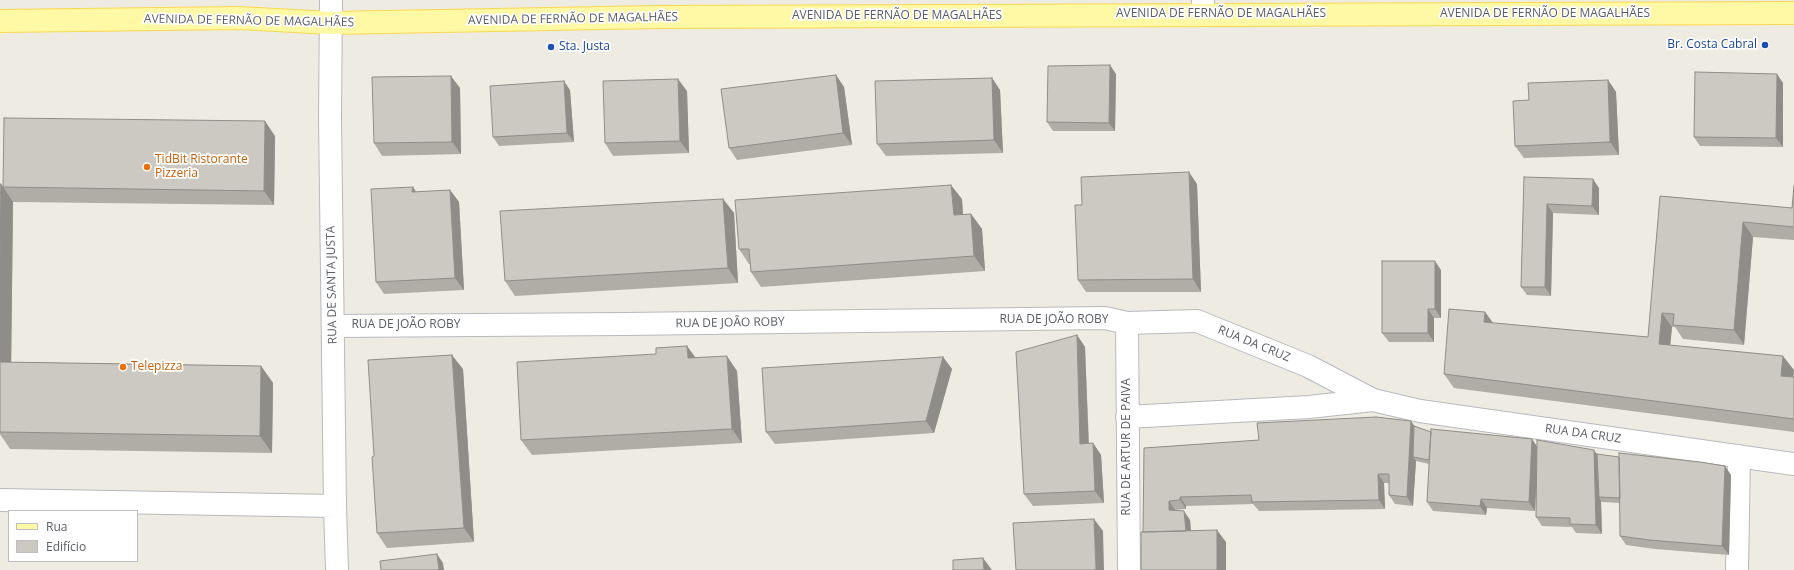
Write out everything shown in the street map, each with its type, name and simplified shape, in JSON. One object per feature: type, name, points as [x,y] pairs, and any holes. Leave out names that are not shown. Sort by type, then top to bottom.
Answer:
[{"type":"main road","name":"AVENIDA DE FERNÃO DE MAGALHÃES","points":[[0,21],[239,18],[331,23],[1203,7],[1764,7],[1794,14]]},
{"type":"street","name":"RUA DE SANTA JUSTA","points":[[331,0],[330,118],[337,570]]},
{"type":"street","name":"RUA DE JOÃO ROBY","points":[[333,326],[1105,318],[1127,323]]},
{"type":"street","name":"RUA DA CRUZ","points":[[1127,323],[1197,321],[1308,366],[1373,400],[1439,415],[1794,464]]},
{"type":"street","name":"RUA DE ARTUR DE PAIVA","points":[[1127,323],[1128,570]]},
{"type":"street","name":"RUA DA CRUZ","points":[[1127,417],[1308,407],[1373,400]]},
{"type":"street","points":[[1737,570],[1739,456]]},
{"type":"street","points":[[0,500],[335,506]]},
{"type":"building","points":[[1110,65],[1109,123],[1047,122],[1048,66]]},
{"type":"building","points":[[1695,72],[1777,74],[1776,138],[1694,137]]},
{"type":"building","points":[[836,75],[843,133],[729,148],[721,89]]},
{"type":"building","points":[[451,76],[452,142],[374,143],[372,77]]},
{"type":"building","points":[[992,78],[994,140],[877,144],[875,81]]},
{"type":"building","points":[[678,79],[680,141],[605,143],[603,81]]},
{"type":"building","points":[[1608,80],[1610,142],[1515,146],[1513,101],[1529,100],[1528,83]]},
{"type":"building","points":[[564,81],[567,133],[493,137],[490,86]]},
{"type":"building","points":[[4,118],[265,121],[264,191],[3,187]]},
{"type":"building","points":[[1189,172],[1193,279],[1078,280],[1075,205],[1082,205],[1081,177]]},
{"type":"building","points":[[1524,177],[1593,179],[1592,206],[1547,204],[1545,287],[1521,287]]},
{"type":"building","points":[[0,184],[1,184],[0,266]]},
{"type":"building","points":[[951,185],[954,215],[971,214],[974,256],[751,272],[749,249],[739,249],[735,200]]},
{"type":"building","points":[[1794,186],[1794,227],[1743,222],[1734,330],[1673,325],[1674,314],[1662,313],[1659,344],[1783,356],[1781,376],[1794,377],[1794,419],[1444,374],[1449,309],[1485,312],[1484,322],[1648,337],[1660,196],[1792,208]]},
{"type":"building","points":[[413,187],[412,192],[450,190],[455,278],[376,282],[371,189]]},
{"type":"building","points":[[723,199],[728,268],[505,281],[500,211]]},
{"type":"building","points":[[1382,261],[1435,261],[1435,309],[1428,309],[1428,333],[1382,333]]},
{"type":"building","points":[[1077,335],[1080,444],[1093,443],[1095,491],[1024,494],[1016,352]]},
{"type":"building","points":[[687,346],[688,358],[727,356],[732,429],[521,440],[517,362],[656,354],[656,348]]},
{"type":"building","points":[[452,355],[464,528],[377,533],[368,360]]},
{"type":"building","points":[[943,357],[926,421],[766,432],[762,368]]},
{"type":"building","points":[[0,362],[261,366],[260,436],[0,432]]},
{"type":"building","points":[[1376,417],[1411,421],[1407,497],[1389,495],[1389,474],[1378,474],[1379,500],[1252,502],[1251,495],[1180,497],[1180,500],[1169,501],[1169,510],[1184,511],[1186,531],[1143,532],[1144,448],[1259,440],[1257,423]]},
{"type":"building","points":[[1414,426],[1431,432],[1429,460],[1413,457]]},
{"type":"building","points":[[1431,429],[1532,439],[1529,502],[1481,499],[1480,506],[1427,502]]},
{"type":"building","points":[[1537,440],[1594,450],[1596,525],[1570,524],[1570,518],[1536,517]]},
{"type":"building","points":[[1619,453],[1725,466],[1722,546],[1620,536]]},
{"type":"building","points":[[1597,454],[1619,457],[1620,498],[1599,497]]},
{"type":"building","points":[[1094,519],[1096,570],[1016,570],[1013,523]]},
{"type":"building","points":[[1217,530],[1217,570],[1141,570],[1141,532]]},
{"type":"building","points":[[437,554],[439,570],[381,570],[380,561]]},
{"type":"building","points":[[983,558],[984,570],[953,570],[953,560]]},
{"type":"place","name":"Br. Costa Cabral","points":[[1765,45]]},
{"type":"place","name":"Sta. Justa","points":[[551,47]]},
{"type":"place","name":"TidBit Ristorante Pizzeria","points":[[147,167]]},
{"type":"place","name":"Telepizza","points":[[123,367]]}]
